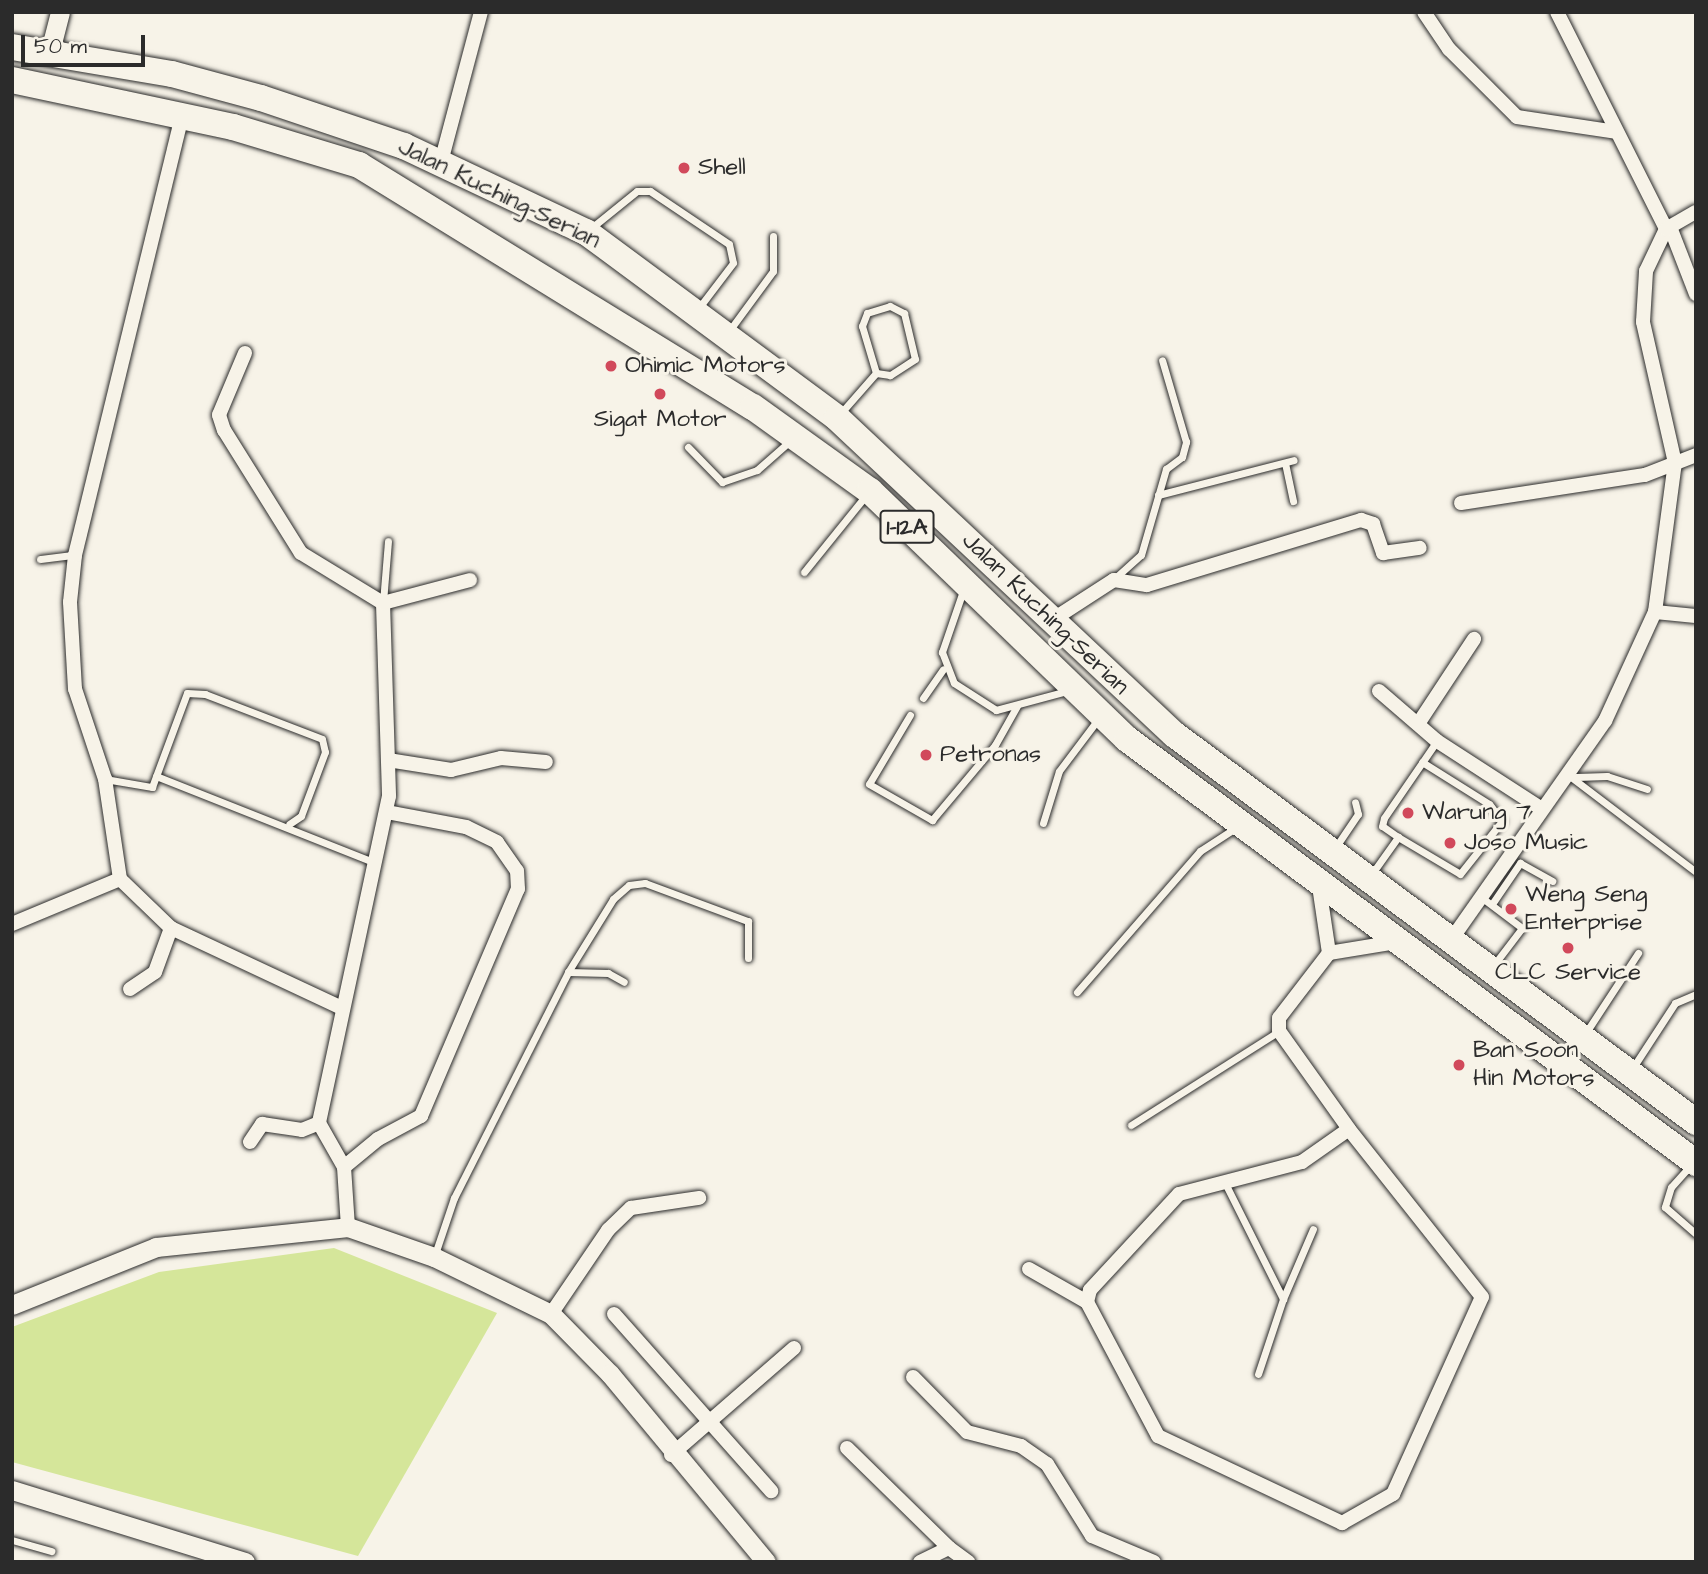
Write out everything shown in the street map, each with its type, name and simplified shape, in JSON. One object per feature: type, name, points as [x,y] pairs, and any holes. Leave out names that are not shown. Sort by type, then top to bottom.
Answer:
[{"type":"highway","name":"Jalan Kuching-Serian","points":[[12,47],[50,51],[261,98],[441,162],[586,232],[728,331],[837,418],[1049,622],[1175,735],[1366,881],[1491,969],[1696,1122]]},
{"type":"highway","name":"Jalan Kuching-Serian","points":[[12,80],[182,115],[331,156],[396,183],[795,435],[870,491],[1101,715],[1237,827],[1695,1162]]},
{"type":"street","points":[[50,51],[60,12]]},
{"type":"street","points":[[441,162],[481,12]]},
{"type":"street","points":[[1424,12],[1449,49],[1517,117],[1616,131]]},
{"type":"street","points":[[1557,12],[1668,228],[1696,293]]},
{"type":"street","points":[[182,115],[75,555],[72,663],[84,725],[105,779],[120,878],[172,928],[342,1008]]},
{"type":"street","points":[[1451,940],[1486,900],[1540,808],[1570,775],[1626,685],[1655,612],[1675,463],[1643,322],[1646,271],[1668,228],[1696,212]]},
{"type":"street","points":[[245,353],[219,415],[224,429],[301,553],[383,603],[470,580]]},
{"type":"street","points":[[1461,503],[1645,475],[1696,455]]},
{"type":"street","points":[[1049,622],[1114,580],[1147,585],[1361,520],[1373,524],[1382,553],[1420,548]]},
{"type":"street","points":[[348,1227],[344,1167],[318,1123],[387,812],[383,603]]},
{"type":"street","points":[[1655,612],[1696,615]]},
{"type":"street","points":[[1418,724],[1474,639]]},
{"type":"street","points":[[1379,691],[1437,741],[1540,808]]},
{"type":"street","points":[[388,760],[451,770],[501,758],[546,762]]},
{"type":"street","points":[[344,1167],[378,1139],[421,1116],[518,889],[517,871],[497,842],[466,827],[387,812]]},
{"type":"street","points":[[12,924],[120,878]]},
{"type":"street","points":[[1319,886],[1329,953]]},
{"type":"street","points":[[130,989],[155,972],[172,928]]},
{"type":"street","points":[[1029,1269],[1087,1302],[1158,1436],[1342,1523],[1393,1494],[1482,1297],[1349,1129],[1279,1031],[1279,1018],[1329,953],[1397,942]]},
{"type":"street","points":[[250,1142],[262,1124],[302,1130],[318,1123]]},
{"type":"street","points":[[1087,1302],[1090,1290],[1179,1194],[1302,1162],[1349,1129]]},
{"type":"street","points":[[551,1314],[608,1230],[631,1208],[699,1198]]},
{"type":"street","points":[[12,1305],[156,1247],[348,1227],[434,1257],[551,1314],[610,1374],[671,1455],[766,1562]]},
{"type":"street","points":[[614,1314],[711,1420],[771,1491]]},
{"type":"street","points":[[671,1455],[794,1348]]},
{"type":"street","points":[[913,1377],[967,1432],[1021,1446],[1047,1464],[1091,1536],[1154,1562]]},
{"type":"street","points":[[847,1448],[949,1548],[968,1562]]},
{"type":"street","points":[[12,1490],[211,1557],[245,1562]]},
{"type":"street","points":[[920,1562],[949,1548]]},
{"type":"lane","points":[[586,232],[637,191],[658,194],[734,253],[733,263],[697,309]]},
{"type":"lane","points":[[728,331],[773,271],[772,236]]},
{"type":"lane","points":[[837,418],[876,373],[903,373],[915,359],[900,309],[863,318],[876,373]]},
{"type":"lane","points":[[1114,580],[1141,555],[1166,469],[1182,457],[1186,442],[1161,360]]},
{"type":"lane","points":[[688,447],[722,481],[757,470],[795,435]]},
{"type":"lane","points":[[1158,495],[1294,460]]},
{"type":"lane","points":[[1285,463],[1293,501]]},
{"type":"lane","points":[[804,572],[870,491]]},
{"type":"lane","points":[[383,603],[388,541]]},
{"type":"lane","points":[[40,558],[75,555]]},
{"type":"lane","points":[[923,698],[943,669],[942,652],[965,585]]},
{"type":"lane","points":[[943,669],[979,704],[996,710],[1074,689]]},
{"type":"lane","points":[[105,779],[141,788],[152,787],[187,693],[205,694],[321,739],[325,752],[302,816],[289,824]]},
{"type":"lane","points":[[910,715],[869,784],[932,820],[995,745],[1017,706]]},
{"type":"lane","points":[[1043,823],[1070,750],[1101,715]]},
{"type":"lane","points":[[1422,762],[1489,804],[1502,821],[1460,874],[1382,826],[1384,818],[1422,762],[1437,741]]},
{"type":"lane","points":[[1570,775],[1607,776],[1647,789]]},
{"type":"lane","points":[[1570,775],[1582,790],[1696,872]]},
{"type":"lane","points":[[156,776],[289,824],[376,863]]},
{"type":"lane","points":[[1331,855],[1351,828],[1355,802]]},
{"type":"lane","points":[[1077,992],[1200,851],[1237,827]]},
{"type":"lane","points":[[1366,881],[1398,837]]},
{"type":"lane","points":[[1491,969],[1522,928],[1486,900],[1520,863],[1552,881]]},
{"type":"lane","points":[[434,1257],[454,1198],[568,972],[613,899],[629,885],[645,883],[748,921],[748,958]]},
{"type":"lane","points":[[1583,1037],[1638,953]]},
{"type":"lane","points":[[568,972],[608,973],[624,982]]},
{"type":"lane","points":[[1630,1073],[1675,1003],[1696,994]]},
{"type":"lane","points":[[1131,1125],[1279,1031]]},
{"type":"lane","points":[[1695,1162],[1671,1187],[1665,1207],[1696,1234]]},
{"type":"lane","points":[[1225,1183],[1283,1299]]},
{"type":"lane","points":[[1258,1374],[1283,1299],[1313,1229]]},
{"type":"lane","points":[[12,1540],[51,1551]]},
{"type":"green space","points":[[334,1248],[497,1313],[358,1556],[12,1462],[12,1327],[159,1272]]},
{"type":"place","name":"Shell","points":[[684,168]]},
{"type":"place","name":"Ohimic Motors","points":[[611,366]]},
{"type":"place","name":"Sigat Motor","points":[[660,394]]},
{"type":"place","name":"Petronas","points":[[926,755]]},
{"type":"place","name":"Warung 7","points":[[1408,813]]},
{"type":"place","name":"Joso Music","points":[[1450,843]]},
{"type":"place","name":"Weng Seng Enterprise","points":[[1511,909]]},
{"type":"place","name":"CLC Service","points":[[1568,948]]},
{"type":"place","name":"Ban Soon Hin Motors","points":[[1459,1065]]}]
